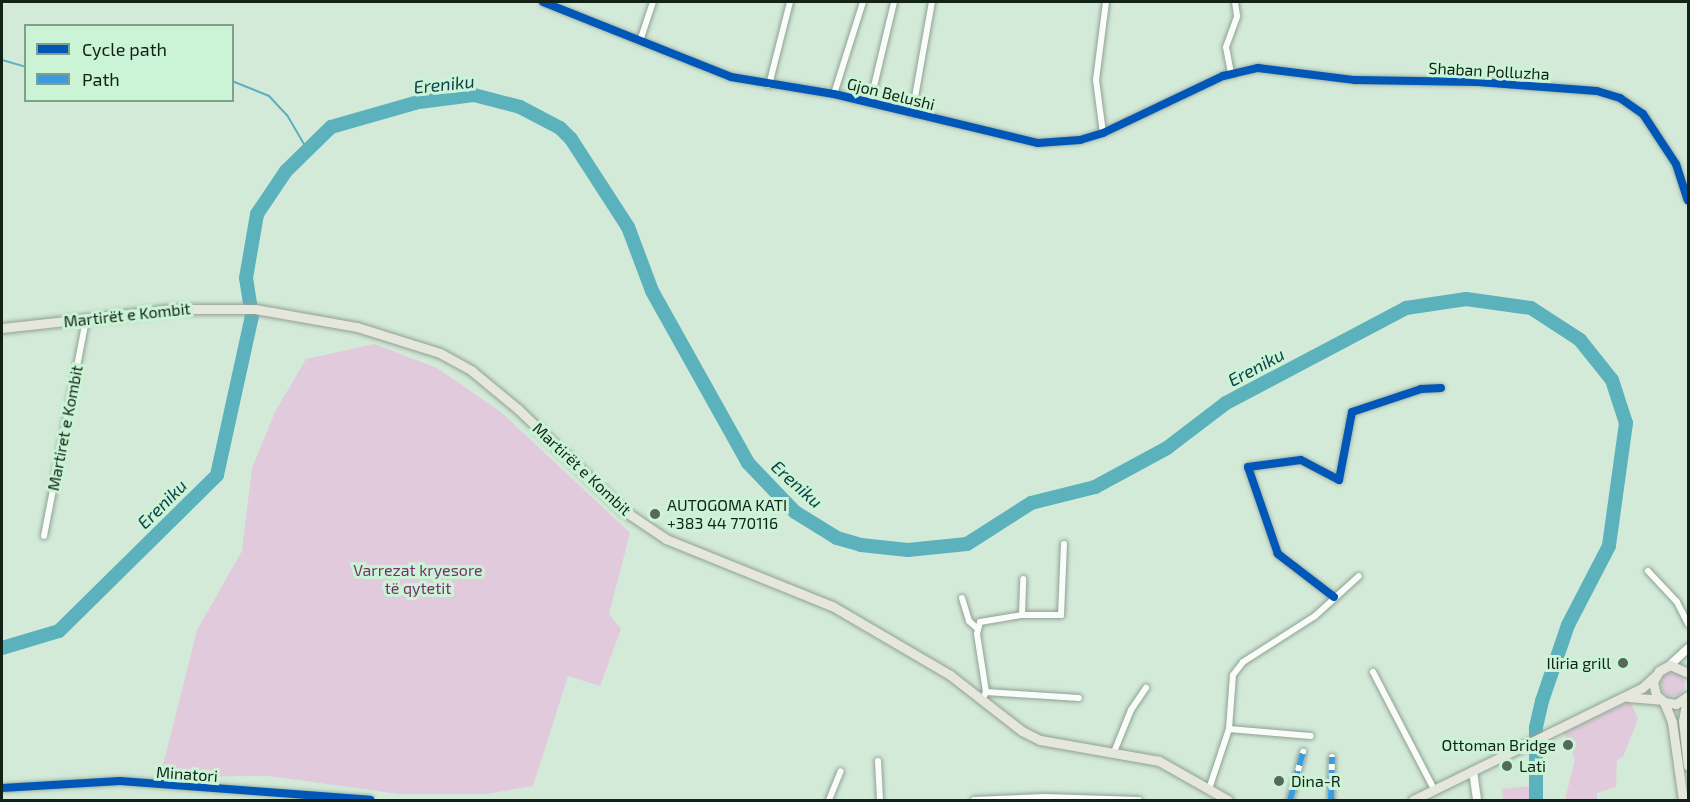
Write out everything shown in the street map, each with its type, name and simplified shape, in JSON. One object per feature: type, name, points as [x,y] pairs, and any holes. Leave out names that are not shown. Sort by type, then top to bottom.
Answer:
[{"type":"main road","name":"Martirët e Kombit","points":[[2,328],[196,308],[296,314],[406,340],[455,361],[518,409],[623,510],[666,539],[832,606],[984,696],[1022,731],[1040,740],[1160,761],[1228,801]]},
{"type":"main road","points":[[1413,801],[1646,686],[1689,648]]},
{"type":"main road","points":[[1670,665],[1689,673]]},
{"type":"main road","points":[[1655,676],[1654,689],[1663,701],[1672,722],[1683,801]]},
{"type":"main road","points":[[1622,698],[1676,704],[1688,697]]},
{"type":"main road","points":[[1688,697],[1683,721],[1689,766]]},
{"type":"main road","points":[[1473,771],[1477,801]]},
{"type":"street","name":"Gjon Belushi","points":[[543,2],[710,71],[769,85],[834,94],[1019,141],[1062,142],[1103,133],[1231,73]]},
{"type":"street","points":[[640,41],[652,2]]},
{"type":"street","points":[[769,85],[790,2]]},
{"type":"street","points":[[834,94],[863,2]]},
{"type":"street","name":"Gjon Belushi","points":[[870,104],[894,2]]},
{"type":"street","points":[[912,114],[932,2]]},
{"type":"street","points":[[1103,133],[1096,80],[1106,2]]},
{"type":"street","points":[[1231,73],[1226,47],[1237,16],[1236,2]]},
{"type":"street","name":"Shaban Polluzha","points":[[1231,73],[1281,68],[1355,80],[1478,81],[1597,91],[1620,98],[1643,114],[1676,164],[1689,200]]},
{"type":"street","name":"Martiret e Kombit","points":[[44,536],[86,320]]},
{"type":"street","points":[[1334,597],[1278,554],[1248,467],[1301,460],[1339,480],[1352,412],[1421,389],[1441,388]]},
{"type":"street","points":[[1064,544],[1061,615],[1022,615],[985,620],[978,629],[984,696],[1079,698]]},
{"type":"street","points":[[1648,571],[1677,602],[1689,624]]},
{"type":"street","points":[[1209,789],[1229,729],[1233,675],[1238,668],[1315,616],[1359,576]]},
{"type":"street","points":[[1022,615],[1023,579]]},
{"type":"street","points":[[962,598],[969,621],[978,629]]},
{"type":"street","points":[[1373,672],[1436,791]]},
{"type":"street","points":[[1114,752],[1131,710],[1146,688]]},
{"type":"street","points":[[1229,729],[1311,736]]},
{"type":"street","points":[[1290,801],[1303,752]]},
{"type":"street","points":[[1331,801],[1332,757]]},
{"type":"street","points":[[878,761],[880,801]]},
{"type":"street","points":[[829,801],[841,771]]},
{"type":"street","name":"Minatori","points":[[2,788],[120,781],[370,801]]},
{"type":"street","points":[[974,801],[1084,799],[1139,801]]},
{"type":"green space","name":"Varrezat kryesore të qytetit","points":[[374,344],[437,368],[501,412],[630,533],[609,614],[621,629],[600,686],[568,676],[533,786],[487,794],[399,794],[269,776],[160,777],[197,630],[242,551],[252,468],[275,412],[306,359]]},
{"type":"green space","points":[[1673,672],[1681,676],[1685,684],[1681,692],[1673,696],[1665,692],[1661,684],[1665,676]]},
{"type":"green space","points":[[1630,701],[1638,719],[1623,757],[1617,760],[1616,787],[1597,793],[1597,800],[1565,800],[1575,759],[1564,733]]},
{"type":"green space","points":[[1530,786],[1533,800],[1503,800],[1502,789]]},
{"type":"waterway","points":[[2,60],[24,66]]},
{"type":"waterway","points":[[234,82],[269,96],[287,115],[308,151]]},
{"type":"waterway","name":"Ereniku","points":[[2,648],[59,631],[217,475],[252,316],[246,278],[257,214],[286,171],[331,127],[419,102],[474,95],[520,107],[560,128],[571,139],[628,227],[652,291],[748,463],[795,512],[837,538],[861,545],[908,550],[967,544],[1031,503],[1095,487],[1167,448],[1226,403],[1406,308],[1466,299],[1531,308],[1580,340],[1612,380],[1626,423],[1609,546],[1568,625],[1542,701],[1536,728],[1536,800]]},
{"type":"marked path","points":[[1290,800],[1303,752]]},
{"type":"marked path","points":[[1331,800],[1332,757]]},
{"type":"cycle path","points":[[543,2],[731,77],[834,94],[1038,143],[1080,140],[1103,133],[1223,76],[1258,68],[1355,80],[1478,82],[1597,91],[1620,98],[1643,114],[1676,164],[1688,200]]},
{"type":"cycle path","points":[[1334,597],[1278,554],[1248,467],[1301,460],[1339,480],[1352,412],[1421,389],[1441,388]]},
{"type":"cycle path","points":[[2,788],[120,781],[370,800]]},
{"type":"place","name":"AUTOGOMA KATI +383 44 770116","points":[[655,514]]},
{"type":"place","name":"Iliria grill","points":[[1623,663]]},
{"type":"place","name":"Ottoman Bridge","points":[[1568,745]]},
{"type":"place","name":"Lati","points":[[1507,766]]},
{"type":"place","name":"Dina-R","points":[[1279,781]]}]
